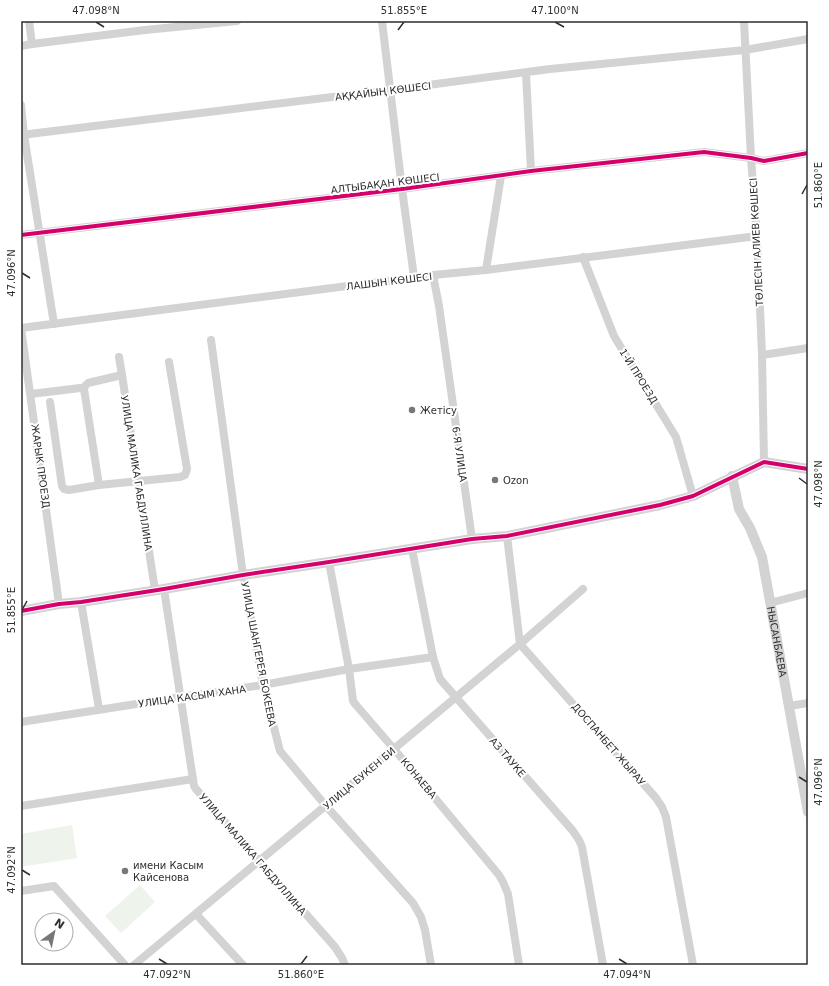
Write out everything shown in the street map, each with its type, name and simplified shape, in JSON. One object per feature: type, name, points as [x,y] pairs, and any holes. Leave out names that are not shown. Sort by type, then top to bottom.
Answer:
[{"type":"street","points":[[29,21],[32,44]]},
{"type":"street","points":[[143,21],[145,30]]},
{"type":"street","points":[[21,46],[145,30],[236,21]]},
{"type":"street","points":[[382,21],[414,277]]},
{"type":"street","name":"ТӨЛЕСІН АЛИЕВ КӨШЕСІ","points":[[744,21],[751,158],[757,236],[762,355],[764,462]]},
{"type":"street","name":"АҚҚАЙЫҢ КӨШЕСІ","points":[[23,135],[550,69],[746,50],[808,39]]},
{"type":"street","points":[[526,73],[531,172]]},
{"type":"street","points":[[21,105],[23,135],[54,324]]},
{"type":"street","name":"АЛТЫБАҚАН КӨШЕСІ","points":[[21,235],[704,152],[764,161],[808,153]]},
{"type":"street","points":[[486,270],[501,176]]},
{"type":"street","name":"ЛАШЫН КӨШЕСІ","points":[[21,328],[414,277],[486,270],[757,236]]},
{"type":"street","name":"1-Й ПРОЕЗД","points":[[583,257],[614,336],[676,437],[693,496]]},
{"type":"street","name":"6-Я УЛИЦА","points":[[433,275],[439,306],[472,539]]},
{"type":"street","name":"ЖАРЫК ПРОЕЗД","points":[[21,328],[59,604]]},
{"type":"street","name":"УЛИЦА ШАНГЕРЕЯ БОКЕЕВА","points":[[211,340],[243,575],[263,685],[280,751],[326,806],[413,904],[421,917],[425,930],[431,965]]},
{"type":"street","points":[[762,355],[808,348]]},
{"type":"street","name":"УЛИЦА МАЛИКА ГАБДУЛЛИНА","points":[[119,356],[138,481],[181,696],[193,779],[196,789],[335,947],[345,965]]},
{"type":"street","points":[[50,402],[62,486],[64,489],[69,490],[99,485],[180,476],[185,474],[187,469],[169,362]]},
{"type":"street","points":[[99,485],[84,390],[88,383],[122,375]]},
{"type":"street","points":[[31,394],[80,388],[84,390]]},
{"type":"street","points":[[21,611],[472,539],[507,536],[660,505],[693,496],[764,462],[808,469]]},
{"type":"street","name":"НЫСАНБАЕВА","points":[[732,476],[739,509],[750,528],[762,556],[808,812]]},
{"type":"street","points":[[507,536],[520,644]]},
{"type":"street","name":"АЗ ТАУКЕ","points":[[412,549],[433,657],[440,679],[573,831],[579,840],[582,847],[603,965]]},
{"type":"street","name":"КОНАЕВА","points":[[329,562],[350,669],[354,701],[504,882],[508,894],[519,965]]},
{"type":"street","name":"УЛИЦА БУКЕН БИ","points":[[134,965],[456,698],[583,589]]},
{"type":"street","points":[[770,603],[808,594]]},
{"type":"street","points":[[81,602],[99,709]]},
{"type":"street","name":"ДОСПАНБЕТ ЖЫРАУ","points":[[520,644],[656,798],[662,807],[666,817],[693,965]]},
{"type":"street","name":"УЛИЦА КАСЫМ ХАНА","points":[[21,722],[433,657]]},
{"type":"street","points":[[789,706],[808,703]]},
{"type":"street","points":[[21,806],[193,779]]},
{"type":"street","points":[[21,891],[54,886],[126,965]]},
{"type":"street","points":[[196,914],[243,965]]},
{"type":"shaded area","points":[[72,825],[77,858],[21,867],[21,834]]},
{"type":"shaded area","points":[[140,885],[155,902],[121,933],[105,916]]},
{"type":"cycle path","points":[[21,235],[402,189],[531,171],[704,152],[764,161],[808,153]]},
{"type":"cycle path","points":[[21,611],[472,539],[507,536],[660,505],[693,496],[764,462],[808,469]]},
{"type":"place","name":"Жетісу","points":[[412,410]]},
{"type":"place","name":"Ozon","points":[[495,480]]},
{"type":"place","name":"имени Касым Кайсенова","points":[[125,871]]}]
